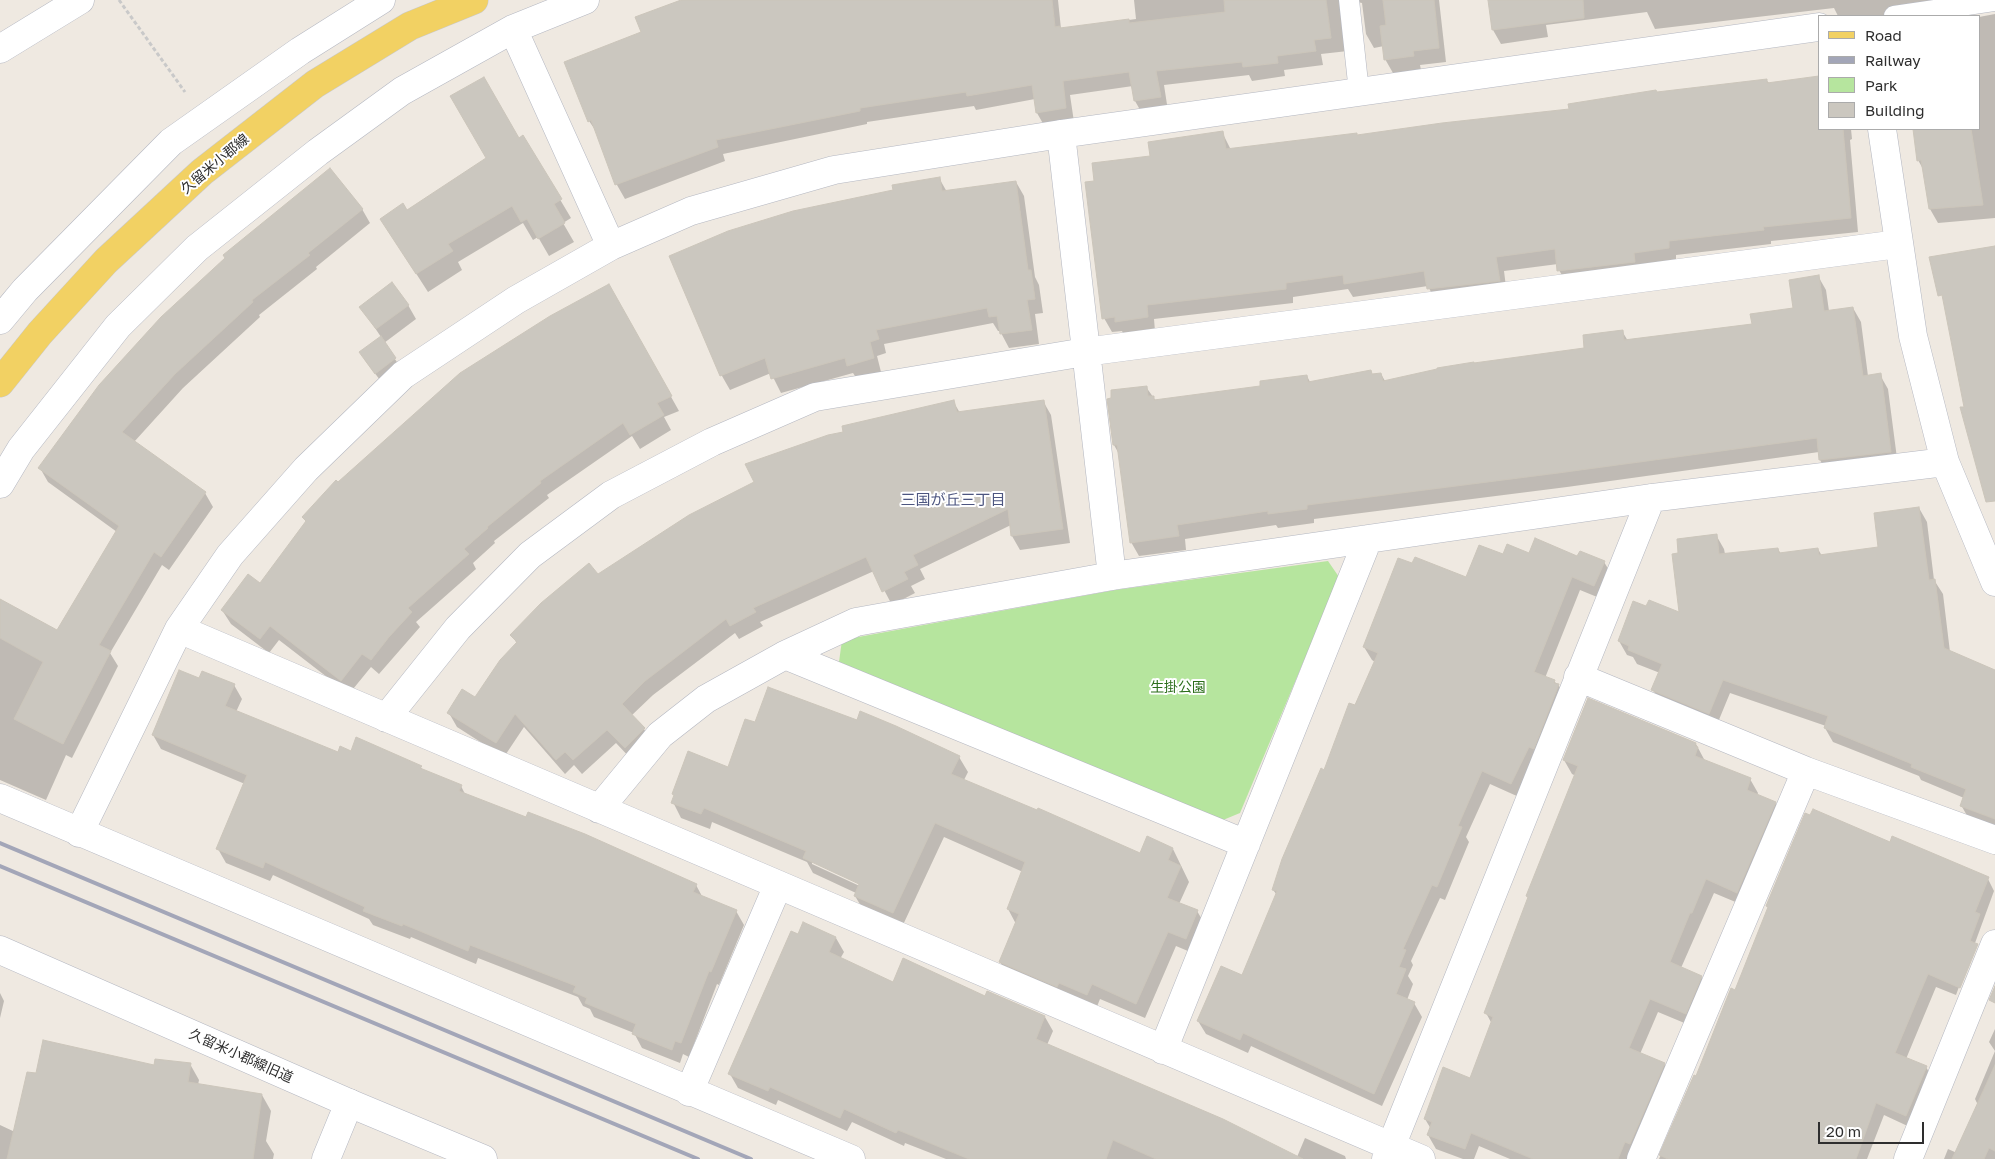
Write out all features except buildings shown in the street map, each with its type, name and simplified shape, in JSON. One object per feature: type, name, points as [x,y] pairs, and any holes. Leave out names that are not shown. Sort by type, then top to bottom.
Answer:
[{"type":"main road","name":"久留米小郡線","points":[[0,383],[40,333],[106,261],[202,172],[315,84],[410,26],[474,0]]},
{"type":"street","points":[[0,49],[80,0]]},
{"type":"street","points":[[0,320],[25,290],[171,142],[300,51],[381,0]]},
{"type":"street","points":[[0,484],[21,449],[118,326],[197,248],[318,152],[402,92],[512,30],[585,0]]},
{"type":"street","points":[[79,833],[179,629],[230,555],[306,468],[403,375],[516,300],[611,246],[691,212],[834,170],[1061,134],[1818,27]]},
{"type":"street","points":[[512,30],[611,246]]},
{"type":"street","points":[[1882,130],[1913,336],[1945,462],[1995,582]]},
{"type":"street","points":[[1061,134],[1112,576]]},
{"type":"street","points":[[386,718],[458,628],[530,555],[611,495],[712,442],[815,397],[1085,352],[1898,244]]},
{"type":"street","points":[[599,808],[660,735],[706,699],[785,655],[856,622],[1112,576],[1650,498],[1945,462]]},
{"type":"street","points":[[1389,1153],[1650,498]]},
{"type":"street","points":[[1164,1050],[1368,539]]},
{"type":"street","points":[[179,629],[1164,1050],[1389,1153],[1421,1159]]},
{"type":"street","points":[[785,655],[1246,844]]},
{"type":"street","points":[[1578,677],[1806,771],[1995,840]]},
{"type":"street","points":[[1641,1159],[1806,771]]},
{"type":"street","points":[[0,798],[689,1092],[851,1159]]},
{"type":"street","points":[[689,1092],[778,885]]},
{"type":"street","points":[[1908,1159],[1995,944]]},
{"type":"street","name":"久留米小郡線旧道","points":[[0,950],[349,1103],[483,1159]]},
{"type":"street","points":[[326,1159],[349,1103]]},
{"type":"lane","points":[[1349,0],[1359,92]]},
{"type":"lane","points":[[1901,15],[1995,1]]},
{"type":"path","points":[[119,0],[189,97]]},
{"type":"green space","name":"生掛公園","points":[[1328,561],[1339,577],[1240,813],[1223,820],[839,662],[842,640],[1115,590]]},
{"type":"railway","points":[[0,843],[751,1159]]},
{"type":"railway","points":[[0,866],[698,1159]]},
{"type":"district","name":"三国が丘三丁目","points":[[953,500]]}]
